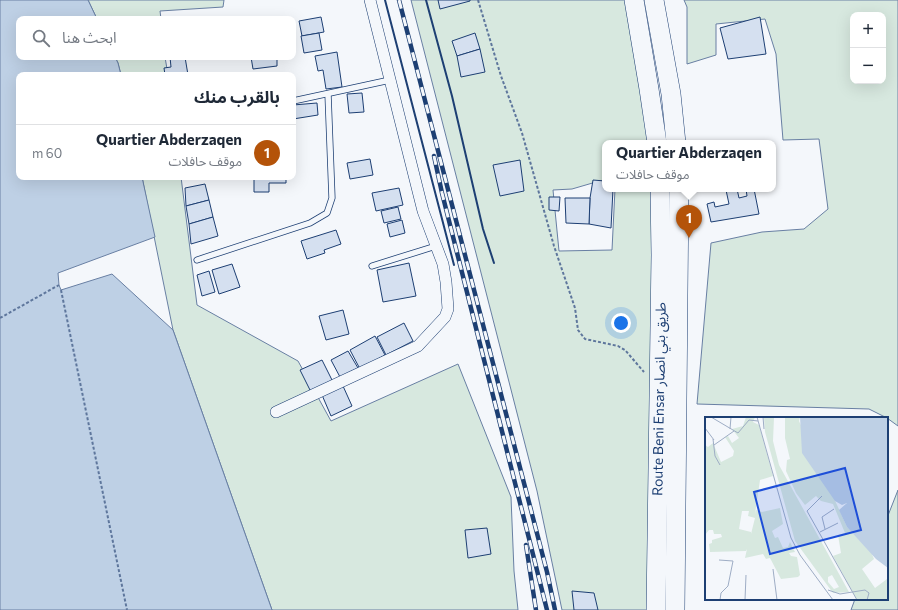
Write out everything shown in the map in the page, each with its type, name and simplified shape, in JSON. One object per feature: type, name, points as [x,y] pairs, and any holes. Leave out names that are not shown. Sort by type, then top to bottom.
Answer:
[{"type":"highway","points":[[634,0],[657,140]]},
{"type":"highway","points":[[654,0],[671,94],[676,140]]},
{"type":"highway","name":"Route Beni Ensar طريق بني انصار","points":[[656,610],[661,255],[660,192]]},
{"type":"highway","name":"Route Beni Ensar طريق بني انصار","points":[[675,610],[679,192]]},
{"type":"street","points":[[276,412],[418,346],[445,318],[448,309],[444,270],[423,212],[370,0]]},
{"type":"lane","points":[[296,100],[390,80]]},
{"type":"lane","points":[[197,260],[310,224],[327,213],[332,198],[328,94]]},
{"type":"lane","points":[[372,266],[436,246]]},
{"type":"path","points":[[478,0],[501,76],[522,133],[554,246],[575,308],[578,330],[585,339],[618,346],[624,350],[659,391]]},
{"type":"path","points":[[0,318],[59,285]]},
{"type":"path","points":[[61,290],[127,610]]},
{"type":"shaded area","points":[[88,0],[224,0],[223,7],[160,11],[161,16],[96,16]]},
{"type":"shaded area","points":[[411,0],[627,0],[650,140],[602,140],[602,183],[596,182],[572,189],[553,190],[559,251],[612,250],[615,192],[654,192],[651,610],[562,610],[537,491]]},
{"type":"shaded area","points":[[684,0],[898,0],[898,426],[888,419],[888,417],[869,409],[697,404],[711,243],[762,232],[804,229],[828,209],[819,139],[783,140],[776,54],[765,19],[716,24],[716,55],[687,64],[687,7]]},
{"type":"shaded area","points":[[116,60],[166,60],[168,72],[120,72]]},
{"type":"shaded area","points":[[143,180],[181,180],[197,305],[298,361],[331,421],[458,364],[511,497],[514,571],[518,610],[272,610],[173,330]]},
{"type":"shaded area","points":[[898,490],[898,610],[851,610],[855,600],[888,600],[888,515]]},
{"type":"water","points":[[0,0],[88,0],[96,16],[16,16],[16,60],[116,60],[120,72],[16,72],[16,180],[143,180],[155,237],[58,273],[59,285],[61,290],[112,274],[173,330],[272,610],[0,610]]},
{"type":"building","points":[[438,0],[470,0],[470,1],[440,9]]},
{"type":"building","points":[[321,17],[324,32],[302,36],[299,21]]},
{"type":"building","points":[[760,17],[766,54],[728,59],[720,28]]},
{"type":"building","points":[[319,33],[322,50],[304,53],[301,36]]},
{"type":"building","points":[[475,33],[480,49],[457,56],[452,41]]},
{"type":"building","points":[[480,49],[485,72],[461,77],[457,56]]},
{"type":"building","points":[[337,52],[342,87],[326,89],[323,70],[318,71],[315,56]]},
{"type":"building","points":[[170,60],[186,60],[188,72],[165,72],[164,68],[171,67]]},
{"type":"building","points":[[252,60],[277,60],[277,66],[253,69]]},
{"type":"building","points":[[362,93],[364,112],[349,113],[347,94]]},
{"type":"building","points":[[317,103],[318,115],[296,119],[296,105]]},
{"type":"building","points":[[370,159],[373,175],[350,179],[347,163]]},
{"type":"building","points":[[520,160],[524,191],[500,196],[493,165]]},
{"type":"building","points":[[254,180],[286,180],[286,183],[269,183],[269,192],[254,192]]},
{"type":"building","points":[[593,180],[602,181],[602,192],[613,192],[611,228],[589,224],[590,198]]},
{"type":"building","points":[[205,184],[209,200],[186,206],[185,188]]},
{"type":"building","points":[[399,188],[403,205],[376,211],[372,193]]},
{"type":"building","points":[[726,192],[738,192],[739,198],[747,196],[746,192],[755,192],[759,214],[711,222],[707,204],[714,202],[715,207],[729,204]]},
{"type":"building","points":[[549,197],[560,197],[559,211],[549,210]]},
{"type":"building","points":[[565,198],[590,198],[589,224],[566,223]]},
{"type":"building","points":[[209,200],[213,217],[189,224],[186,206]]},
{"type":"building","points":[[398,207],[401,219],[384,223],[381,211]]},
{"type":"building","points":[[213,217],[218,236],[191,244],[189,224]]},
{"type":"building","points":[[402,220],[405,233],[390,237],[387,224]]},
{"type":"building","points":[[336,230],[341,244],[324,250],[325,253],[307,259],[301,241]]},
{"type":"building","points":[[409,263],[416,296],[383,302],[377,270]]},
{"type":"building","points":[[232,264],[240,287],[219,294],[212,270]]},
{"type":"building","points":[[209,271],[215,292],[202,296],[197,275]]},
{"type":"building","points":[[343,310],[349,334],[326,340],[319,316]]},
{"type":"building","points":[[404,323],[413,341],[386,355],[377,337]]},
{"type":"building","points":[[375,336],[385,355],[360,369],[350,350]]},
{"type":"building","points":[[348,351],[358,368],[340,377],[331,360]]},
{"type":"building","points":[[322,360],[333,382],[311,392],[300,370]]},
{"type":"building","points":[[343,386],[352,406],[331,416],[322,395]]},
{"type":"building","points":[[487,528],[491,554],[468,558],[465,530]]},
{"type":"building","points":[[572,591],[594,593],[598,610],[574,610]]},
{"type":"railway","points":[[399,0],[547,572],[555,610]]},
{"type":"railway","points":[[434,156],[547,610]]},
{"type":"railway","points":[[526,545],[536,610]]},
{"type":"wall","points":[[385,0],[454,265]]},
{"type":"wall","points":[[426,0],[452,96],[483,229],[494,263]]},
{"type":"place","name":"Quartier Abderzaqen","points":[[689,238]]}]
